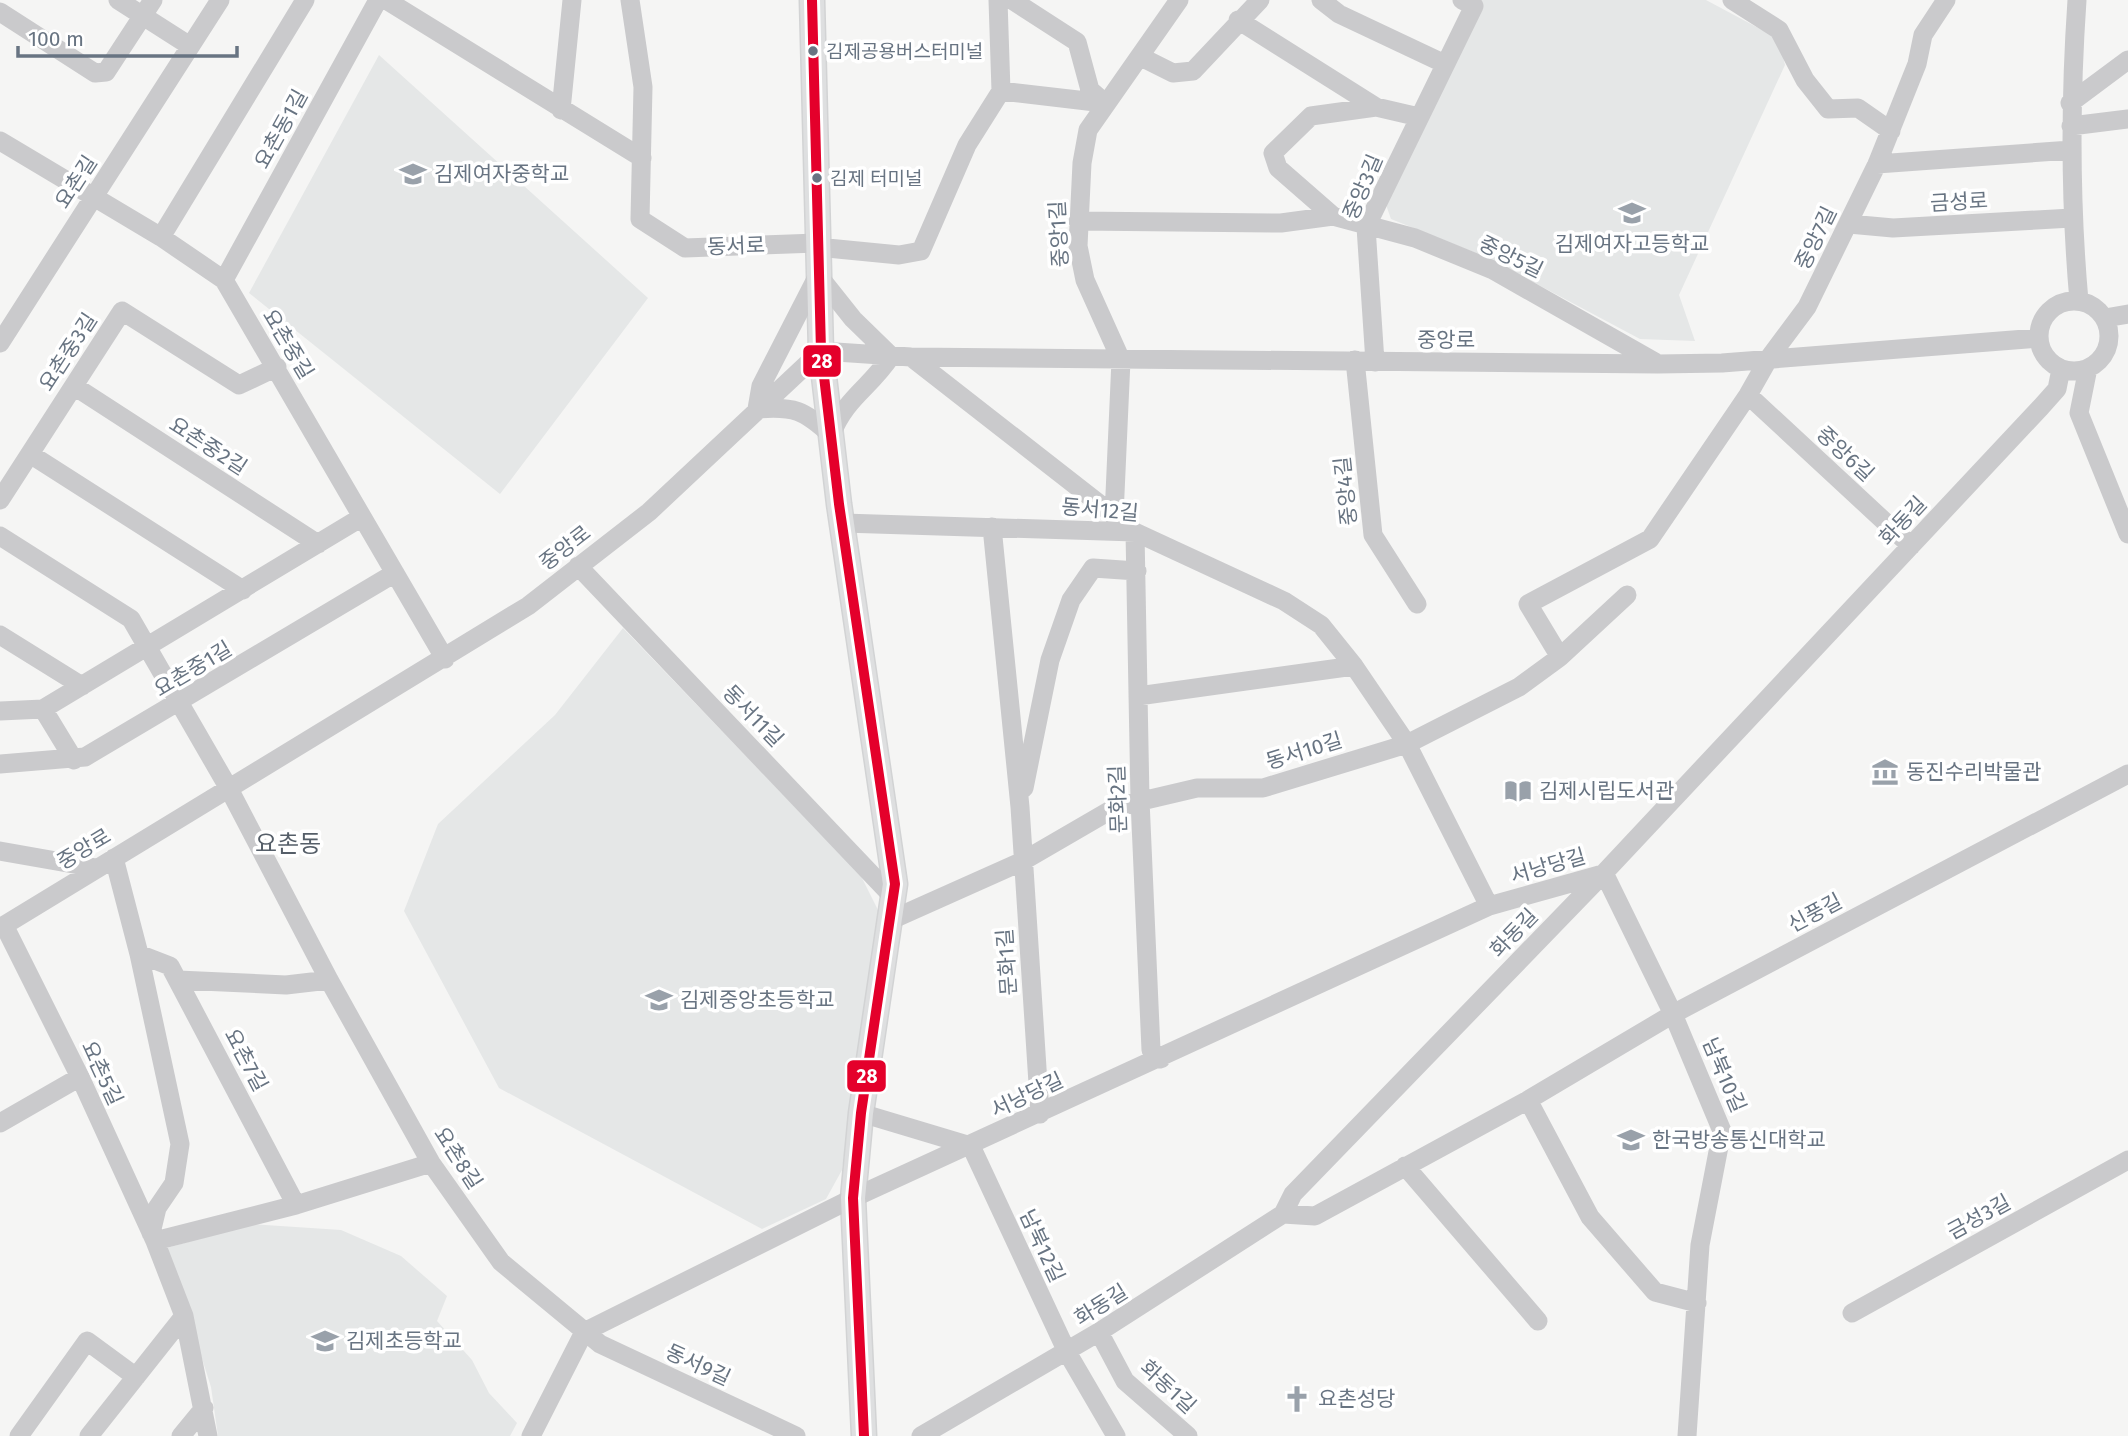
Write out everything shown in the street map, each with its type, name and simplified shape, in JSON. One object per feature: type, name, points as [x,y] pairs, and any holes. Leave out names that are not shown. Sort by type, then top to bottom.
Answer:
[{"type":"main road","points":[[812,0],[821,351],[893,909],[861,1113],[853,1198],[864,1436]]},
{"type":"street","points":[[118,0],[148,8],[190,46]]},
{"type":"street","name":"요촌길","points":[[0,343],[220,0]]},
{"type":"street","points":[[161,237],[305,0]]},
{"type":"street","name":"요촌동1길","points":[[224,280],[377,0]]},
{"type":"street","points":[[386,0],[642,159]]},
{"type":"street","points":[[629,0],[643,87],[642,159]]},
{"type":"street","points":[[817,245],[899,255],[921,251],[967,145],[1001,91],[998,0]]},
{"type":"street","points":[[1012,0],[1077,42],[1090,90],[1105,103]]},
{"type":"street","name":"중앙1길","points":[[1121,360],[1085,280],[1078,246],[1078,221],[1088,130],[1180,0]]},
{"type":"street","points":[[1140,57],[1173,73],[1192,71],[1260,0]]},
{"type":"street","points":[[1321,0],[1339,14],[1446,64]]},
{"type":"street","name":"중앙3길","points":[[1365,361],[1366,227],[1474,6],[1462,0]]},
{"type":"street","points":[[1732,0],[1779,30],[1786,38],[1791,58],[1819,101],[1828,109],[1858,108],[1891,131]]},
{"type":"street","name":"중앙7길","points":[[1769,358],[1807,307],[1849,224],[1891,131],[1917,64],[1923,35],[1946,0]]},
{"type":"street","points":[[2077,0],[2070,103],[2072,218],[2079,301]]},
{"type":"street","points":[[561,110],[570,1]]},
{"type":"street","points":[[0,12],[95,74],[106,72],[148,8]]},
{"type":"street","points":[[1238,20],[1376,107],[1419,117]]},
{"type":"street","points":[[2070,103],[2128,60]]},
{"type":"street","points":[[1001,91],[1105,103]]},
{"type":"street","name":"중앙5길","points":[[1376,107],[1311,116],[1273,153],[1278,168],[1333,216],[1415,238],[1493,270],[1658,364]]},
{"type":"street","points":[[2071,126],[2128,120]]},
{"type":"street","name":"요촌중길","points":[[0,141],[93,199],[161,237],[224,280],[277,367],[444,659]]},
{"type":"street","name":"금성로","points":[[1877,164],[2071,150]]},
{"type":"street","name":"동서로","points":[[642,159],[640,219],[685,248],[817,245]]},
{"type":"street","name":"중앙5길","points":[[1078,221],[1281,223],[1333,216]]},
{"type":"street","name":"금성로","points":[[1849,224],[1893,228],[2072,218]]},
{"type":"street","points":[[818,275],[853,319],[891,356],[881,372],[840,411],[831,435],[801,411],[786,406],[757,409],[761,386],[818,275]]},
{"type":"street","points":[[2079,301],[2094,307],[2105,318],[2108,329],[2106,351],[2088,368],[2074,371],[2060,369],[2044,356],[2039,338],[2044,317],[2059,304],[2079,301]]},
{"type":"street","name":"요촌중3길","points":[[0,500],[122,311],[239,385],[277,367]]},
{"type":"street","points":[[2105,318],[2128,314]]},
{"type":"street","name":"중앙로","points":[[2,927],[96,867],[528,606],[649,512],[821,351],[911,357],[1658,364],[2039,338]]},
{"type":"street","points":[[911,357],[1135,532]]},
{"type":"street","points":[[1560,657],[1528,604],[1650,539],[1748,396],[1769,358]]},
{"type":"street","points":[[1114,516],[1121,360]]},
{"type":"street","name":"중앙4길","points":[[1365,361],[1373,536],[1417,604]]},
{"type":"street","points":[[2088,368],[2079,413],[2128,534]]},
{"type":"street","name":"화동길","points":[[921,1436],[1100,1332],[1283,1214],[1293,1194],[1604,873],[2057,389],[2060,369]]},
{"type":"street","name":"요촌중2길","points":[[74,386],[318,544]]},
{"type":"street","name":"중앙6길","points":[[1748,396],[1910,546]]},
{"type":"street","points":[[30,454],[243,590]]},
{"type":"street","points":[[0,711],[43,709],[362,517]]},
{"type":"street","name":"동서12길","points":[[843,523],[1135,532],[1284,601],[1321,625],[1354,666],[1407,744],[1489,906]]},
{"type":"street","name":"문화1길","points":[[992,527],[1020,807],[1040,1114]]},
{"type":"street","name":"문화2길","points":[[1135,532],[1140,800],[1151,1050],[1161,1059]]},
{"type":"street","points":[[0,536],[131,619],[228,787]]},
{"type":"street","name":"동서11길","points":[[578,566],[893,909]]},
{"type":"street","name":"문화1길","points":[[1020,807],[1050,660],[1071,600],[1093,568],[1137,571]]},
{"type":"street","name":"요촌중1길","points":[[0,764],[85,757],[181,704],[395,573]]},
{"type":"street","name":"동서10길","points":[[893,909],[1023,861],[1116,807],[1196,788],[1263,788],[1407,744],[1519,687],[1560,657],[1627,595]]},
{"type":"street","points":[[0,636],[82,686]]},
{"type":"street","points":[[1138,695],[1354,666]]},
{"type":"street","points":[[43,709],[74,760]]},
{"type":"street","name":"신풍길","points":[[1283,1214],[1315,1216],[1528,1100],[1673,1014],[2128,775]]},
{"type":"street","name":"요촌8길","points":[[228,787],[329,980],[431,1163],[501,1262],[584,1332]]},
{"type":"street","points":[[0,851],[96,867]]},
{"type":"street","points":[[114,858],[139,954],[180,1144],[174,1183],[157,1208],[153,1237],[296,1205],[431,1163]]},
{"type":"street","name":"서낭당길","points":[[584,1332],[853,1198],[1161,1059],[1489,906],[1604,873]]},
{"type":"street","name":"남북10길","points":[[1604,873],[1673,1014],[1722,1130],[1700,1245],[1686,1436]]},
{"type":"street","name":"요촌5길","points":[[2,927],[80,1077],[153,1237],[184,1317],[208,1436]]},
{"type":"street","name":"요촌7길","points":[[139,954],[170,966],[296,1205]]},
{"type":"street","points":[[178,980],[286,985],[329,980]]},
{"type":"street","points":[[0,1123],[80,1077]]},
{"type":"street","points":[[1528,1100],[1590,1217],[1655,1292],[1697,1303]]},
{"type":"street","points":[[861,1113],[971,1146]]},
{"type":"street","name":"남북12길","points":[[971,1146],[1067,1352],[1116,1436]]},
{"type":"street","name":"금성3길","points":[[1852,1314],[2128,1160]]},
{"type":"street","points":[[1405,1166],[1538,1321]]},
{"type":"street","points":[[89,1436],[184,1317]]},
{"type":"street","points":[[531,1436],[584,1332]]},
{"type":"street","name":"동서9길","points":[[584,1332],[600,1345],[796,1436]]},
{"type":"street","name":"화동1길","points":[[1100,1332],[1125,1381],[1188,1436]]},
{"type":"street","points":[[19,1436],[87,1341],[136,1377]]},
{"type":"street","points":[[181,1436],[204,1408]]},
{"type":"shaded area","name":"김제여자고등학교","points":[[1476,0],[1706,0],[1779,39],[1785,65],[1679,295],[1695,341],[1640,339],[1486,257],[1391,219],[1385,202]]},
{"type":"shaded area","name":"김제여자중학교","points":[[379,55],[648,298],[500,494],[249,293]]},
{"type":"shaded area","name":"김제중앙초등학교","points":[[623,628],[861,876],[879,912],[842,1170],[826,1199],[762,1229],[499,1088],[404,911],[438,824],[555,715]]},
{"type":"shaded area","name":"김제초등학교","points":[[250,1224],[341,1230],[401,1256],[447,1296],[437,1321],[472,1360],[489,1393],[517,1423],[510,1436],[218,1436],[211,1387],[167,1248]]},
{"type":"transit line","name":"28","points":[[812,0],[821,351],[839,504],[895,884],[861,1113],[853,1198],[864,1436]]},
{"type":"place","name":"김제공용버스터미널","points":[[813,51]]},
{"type":"place","name":"김제여자중학교","points":[[413,174]]},
{"type":"place","name":"김제 터미널","points":[[817,178]]},
{"type":"place","name":"김제여자고등학교","points":[[1632,213]]},
{"type":"place","name":"동진수리박물관","points":[[1885,772]]},
{"type":"place","name":"김제시립도서관","points":[[1518,791]]},
{"type":"place","name":"김제중앙초등학교","points":[[659,1000]]},
{"type":"place","name":"한국방송통신대학교","points":[[1631,1140]]},
{"type":"place","name":"김제초등학교","points":[[325,1341]]},
{"type":"place","name":"요촌성당","points":[[1297,1399]]},
{"type":"district","name":"요촌동","points":[[288,844]]}]
